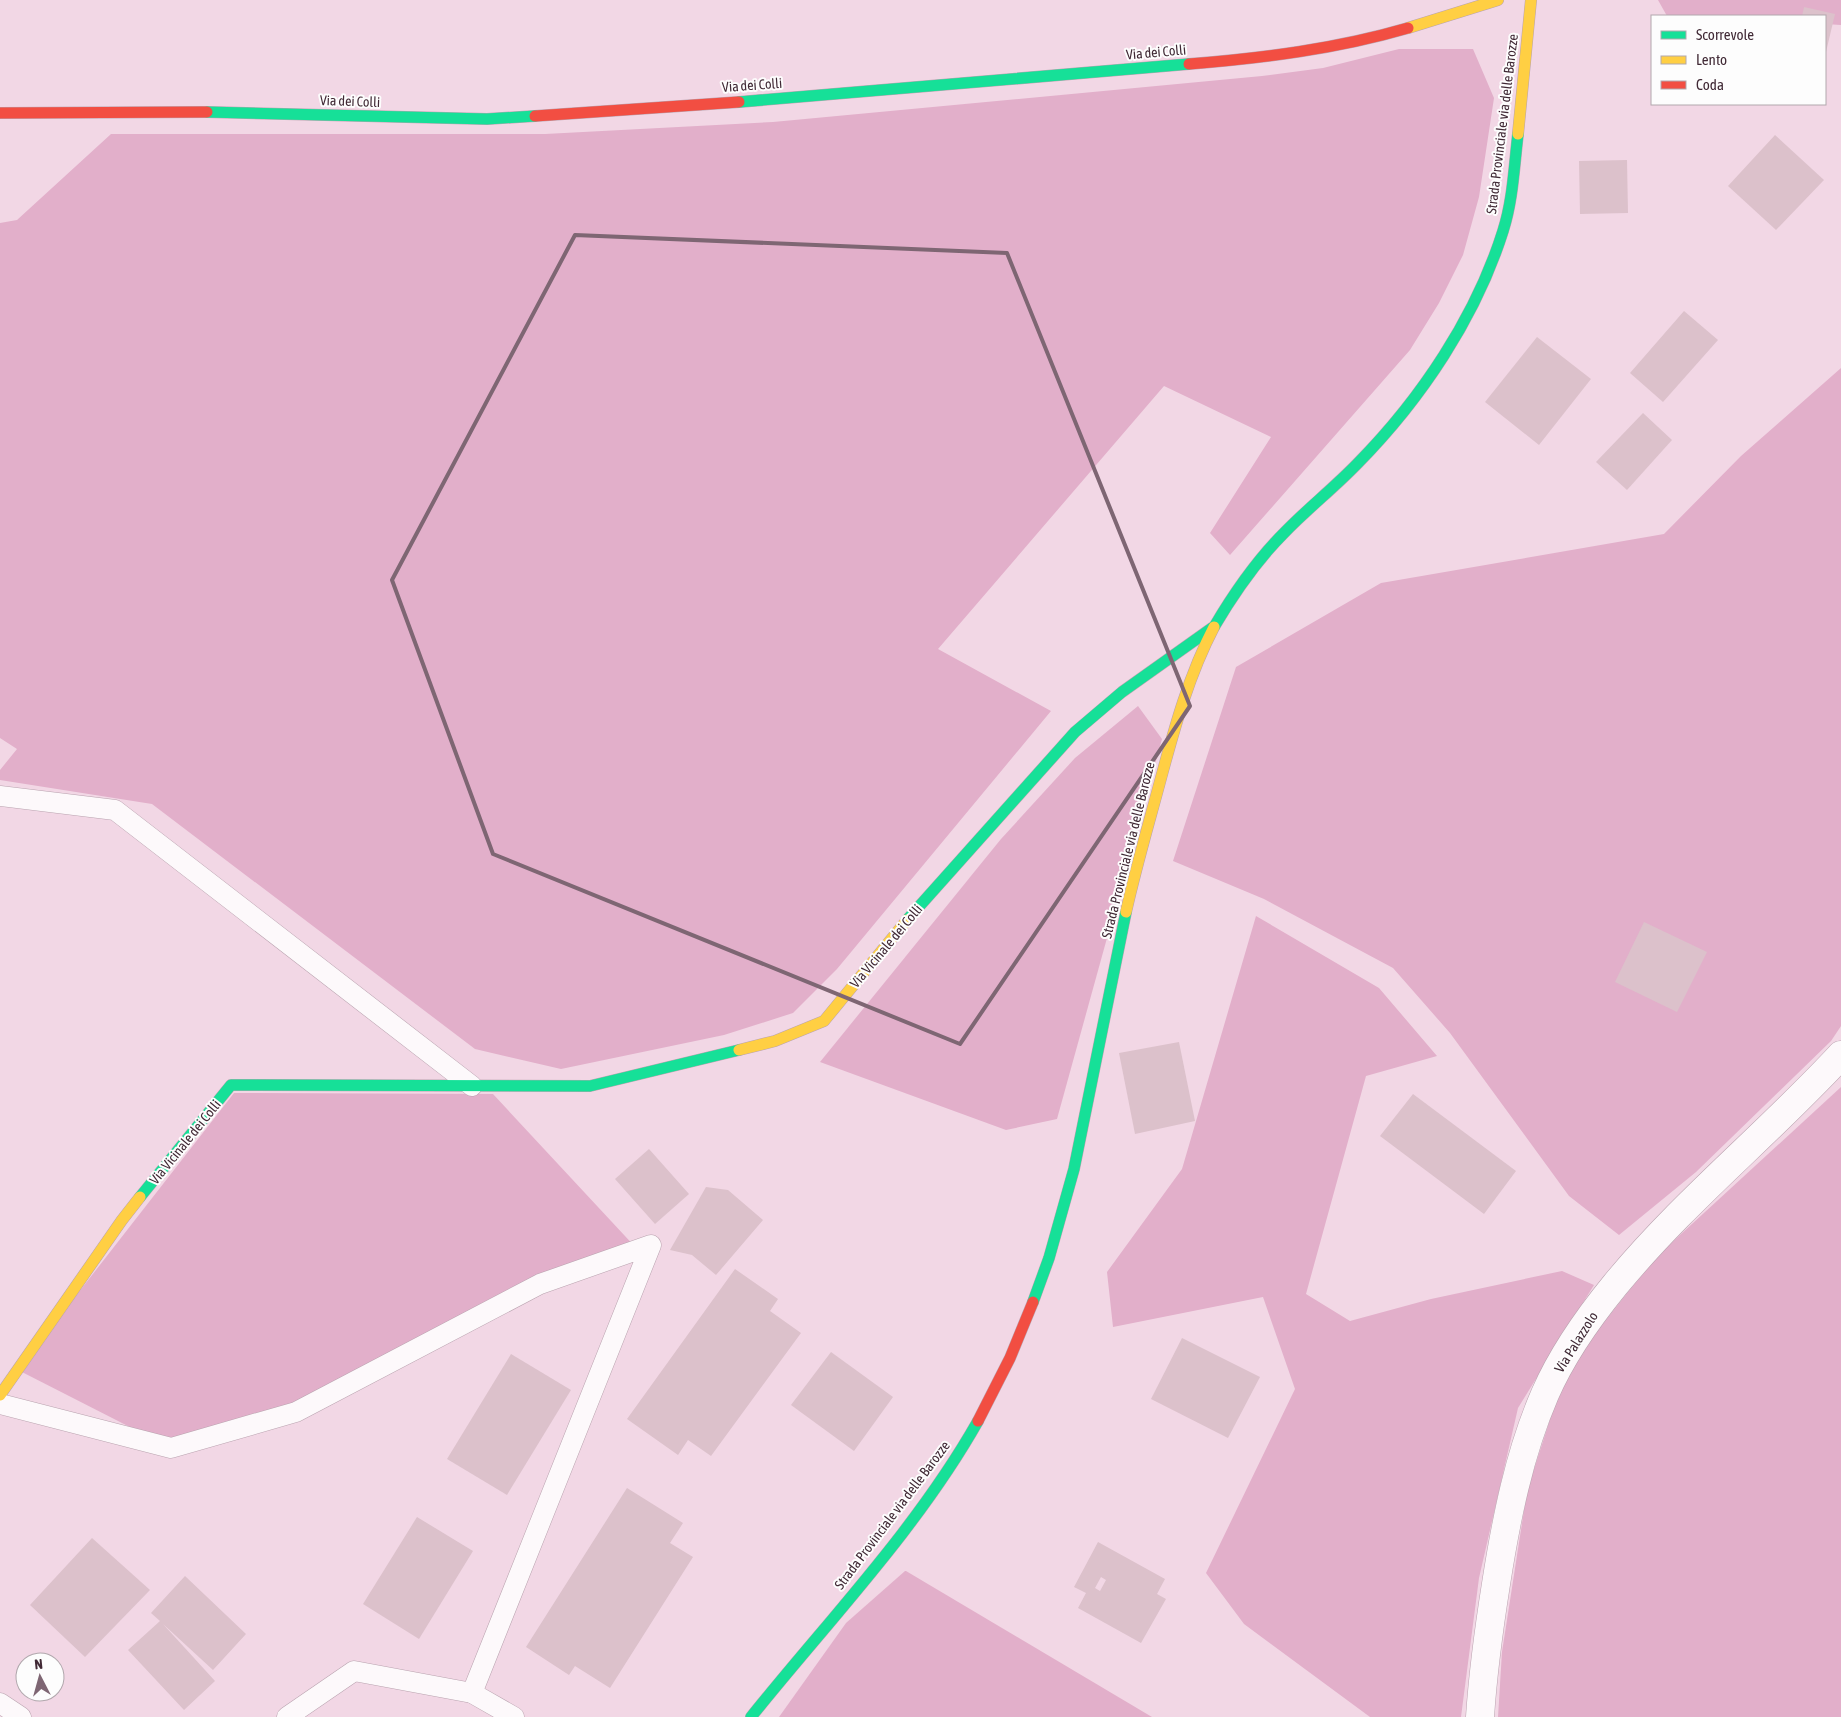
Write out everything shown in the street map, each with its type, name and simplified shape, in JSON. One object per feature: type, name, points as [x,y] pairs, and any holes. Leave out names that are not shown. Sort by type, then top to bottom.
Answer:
[{"type":"street","name":"Via dei Colli","points":[[0,112],[167,111],[487,119],[744,101],[1239,60],[1289,54],[1318,50],[1371,38],[1498,0]]},
{"type":"street","name":"Strada Provinciale via delle Barozze","points":[[751,1717],[886,1552],[936,1485],[959,1453],[993,1392],[1032,1305],[1058,1225],[1082,1139],[1120,943],[1145,835],[1184,698],[1197,661],[1213,627],[1254,568],[1283,534],[1367,454],[1407,405],[1451,343],[1474,302],[1498,245],[1509,207],[1526,74],[1531,0]]},
{"type":"street","name":"Via Vicinale dei Colli","points":[[0,1395],[122,1220],[231,1085],[590,1086],[775,1041],[824,1021],[891,938],[1075,732],[1122,692],[1213,627]]},
{"type":"street","name":"Via Palazzolo","points":[[1480,1717],[1488,1632],[1513,1497],[1533,1425],[1560,1364],[1598,1308],[1640,1256],[1841,1055]]},
{"type":"lane","points":[[0,796],[115,810],[472,1086]]},
{"type":"lane","points":[[0,1404],[171,1448],[296,1412],[540,1284],[651,1245],[472,1692]]},
{"type":"lane","points":[[287,1717],[354,1671],[472,1692],[514,1717]]},
{"type":"lane","points":[[0,1703],[21,1717]]},
{"type":"highlighted area","points":[[575,235],[1007,253],[1190,706],[960,1044],[493,854],[392,580]]},
{"type":"shaded area","points":[[1658,0],[1841,0],[1841,25],[1826,24],[1826,15],[1666,15]]},
{"type":"shaded area","points":[[1399,49],[1473,49],[1494,98],[1479,197],[1463,255],[1439,303],[1410,350],[1230,555],[1210,533],[1271,437],[1164,386],[938,649],[1051,711],[837,969],[793,1013],[724,1035],[561,1069],[475,1049],[152,804],[0,780],[0,770],[17,749],[0,738],[0,223],[17,220],[111,134],[545,134],[773,122],[1262,76],[1323,68]]},
{"type":"shaded area","points":[[1841,368],[1841,1026],[1831,1041],[1696,1172],[1619,1235],[1569,1196],[1450,1033],[1393,968],[1264,899],[1173,861],[1236,667],[1381,583],[1664,534],[1741,456]]},
{"type":"shaded area","points":[[1138,706],[1162,739],[1057,1119],[1006,1130],[820,1062],[1001,839],[1075,758]]},
{"type":"shaded area","points":[[1256,916],[1379,988],[1437,1056],[1366,1076],[1306,1294],[1350,1321],[1431,1299],[1562,1271],[1594,1285],[1518,1408],[1479,1578],[1461,1717],[1370,1717],[1244,1624],[1206,1573],[1295,1389],[1263,1297],[1113,1327],[1107,1272],[1182,1169]]},
{"type":"shaded area","points":[[1841,1087],[1841,1717],[1498,1717],[1502,1652],[1527,1491],[1566,1370],[1655,1258]]},
{"type":"shaded area","points":[[234,1093],[493,1094],[638,1250],[540,1284],[296,1412],[171,1448],[18,1370]]},
{"type":"shaded area","points":[[905,1571],[1152,1717],[779,1717],[846,1623]]},
{"type":"building","points":[[1804,7],[1835,14],[1826,52],[1826,15],[1802,15]]},
{"type":"building","points":[[1775,135],[1824,180],[1776,230],[1728,186]]},
{"type":"building","points":[[1627,160],[1628,213],[1580,214],[1579,161]]},
{"type":"building","points":[[1684,311],[1718,340],[1663,402],[1630,373]]},
{"type":"building","points":[[1537,337],[1591,379],[1539,445],[1485,402]]},
{"type":"building","points":[[1643,413],[1672,440],[1627,490],[1596,462]]},
{"type":"building","points":[[1644,922],[1707,952],[1677,1012],[1615,982]]},
{"type":"building","points":[[1179,1042],[1195,1121],[1135,1134],[1119,1053]]},
{"type":"building","points":[[1413,1094],[1516,1171],[1484,1214],[1380,1136]]},
{"type":"building","points":[[649,1149],[689,1194],[655,1224],[615,1179]]},
{"type":"building","points":[[706,1187],[728,1190],[763,1220],[716,1275],[692,1255],[670,1250]]},
{"type":"building","points":[[735,1269],[778,1299],[770,1311],[801,1333],[711,1456],[688,1440],[678,1455],[627,1419]]},
{"type":"building","points":[[1182,1338],[1260,1377],[1228,1438],[1151,1399]]},
{"type":"building","points":[[831,1352],[893,1397],[854,1451],[791,1405]]},
{"type":"building","points":[[511,1354],[571,1390],[507,1495],[447,1459]]},
{"type":"building","points":[[627,1488],[683,1523],[670,1543],[693,1557],[610,1688],[575,1666],[569,1675],[526,1647]]},
{"type":"building","points":[[417,1517],[473,1551],[419,1639],[363,1604]]},
{"type":"building","points":[[92,1538],[150,1590],[85,1657],[30,1605]]},
{"type":"building","points":[[1098,1542],[1165,1579],[1157,1594],[1166,1599],[1141,1643],[1078,1608],[1086,1593],[1074,1587]],"holes":[[[1101,1577],[1106,1580],[1100,1591],[1095,1588]]]},
{"type":"building","points":[[185,1576],[246,1634],[213,1670],[163,1624],[215,1681],[184,1710],[128,1650],[160,1621],[151,1613]]},
{"type":"traffic: fast","points":[[739,102],[1189,64]]},
{"type":"traffic: fast","points":[[207,112],[487,119],[535,116]]},
{"type":"traffic: fast","points":[[1214,627],[1264,555],[1381,438],[1403,412],[1444,355],[1478,295],[1503,231],[1511,195],[1518,134]]},
{"type":"traffic: fast","points":[[907,920],[1075,732],[1122,692],[1212,628]]},
{"type":"traffic: fast","points":[[1033,1302],[1049,1258],[1074,1169],[1126,912]]},
{"type":"traffic: fast","points":[[140,1197],[231,1085],[590,1086],[739,1050]]},
{"type":"traffic: fast","points":[[751,1717],[900,1537],[954,1461],[978,1421]]},
{"type":"traffic: slow","points":[[1408,28],[1498,0]]},
{"type":"traffic: slow","points":[[1518,134],[1531,0]]},
{"type":"traffic: slow","points":[[1126,912],[1177,720],[1197,664],[1214,627]]},
{"type":"traffic: slow","points":[[739,1050],[775,1041],[824,1021],[907,920]]},
{"type":"traffic: slow","points":[[0,1395],[140,1197]]},
{"type":"traffic: jam","points":[[1189,64],[1299,52],[1354,42],[1408,28]]},
{"type":"traffic: jam","points":[[535,116],[739,102]]},
{"type":"traffic: jam","points":[[0,113],[207,112]]},
{"type":"traffic: jam","points":[[978,1421],[1010,1358],[1033,1302]]}]
